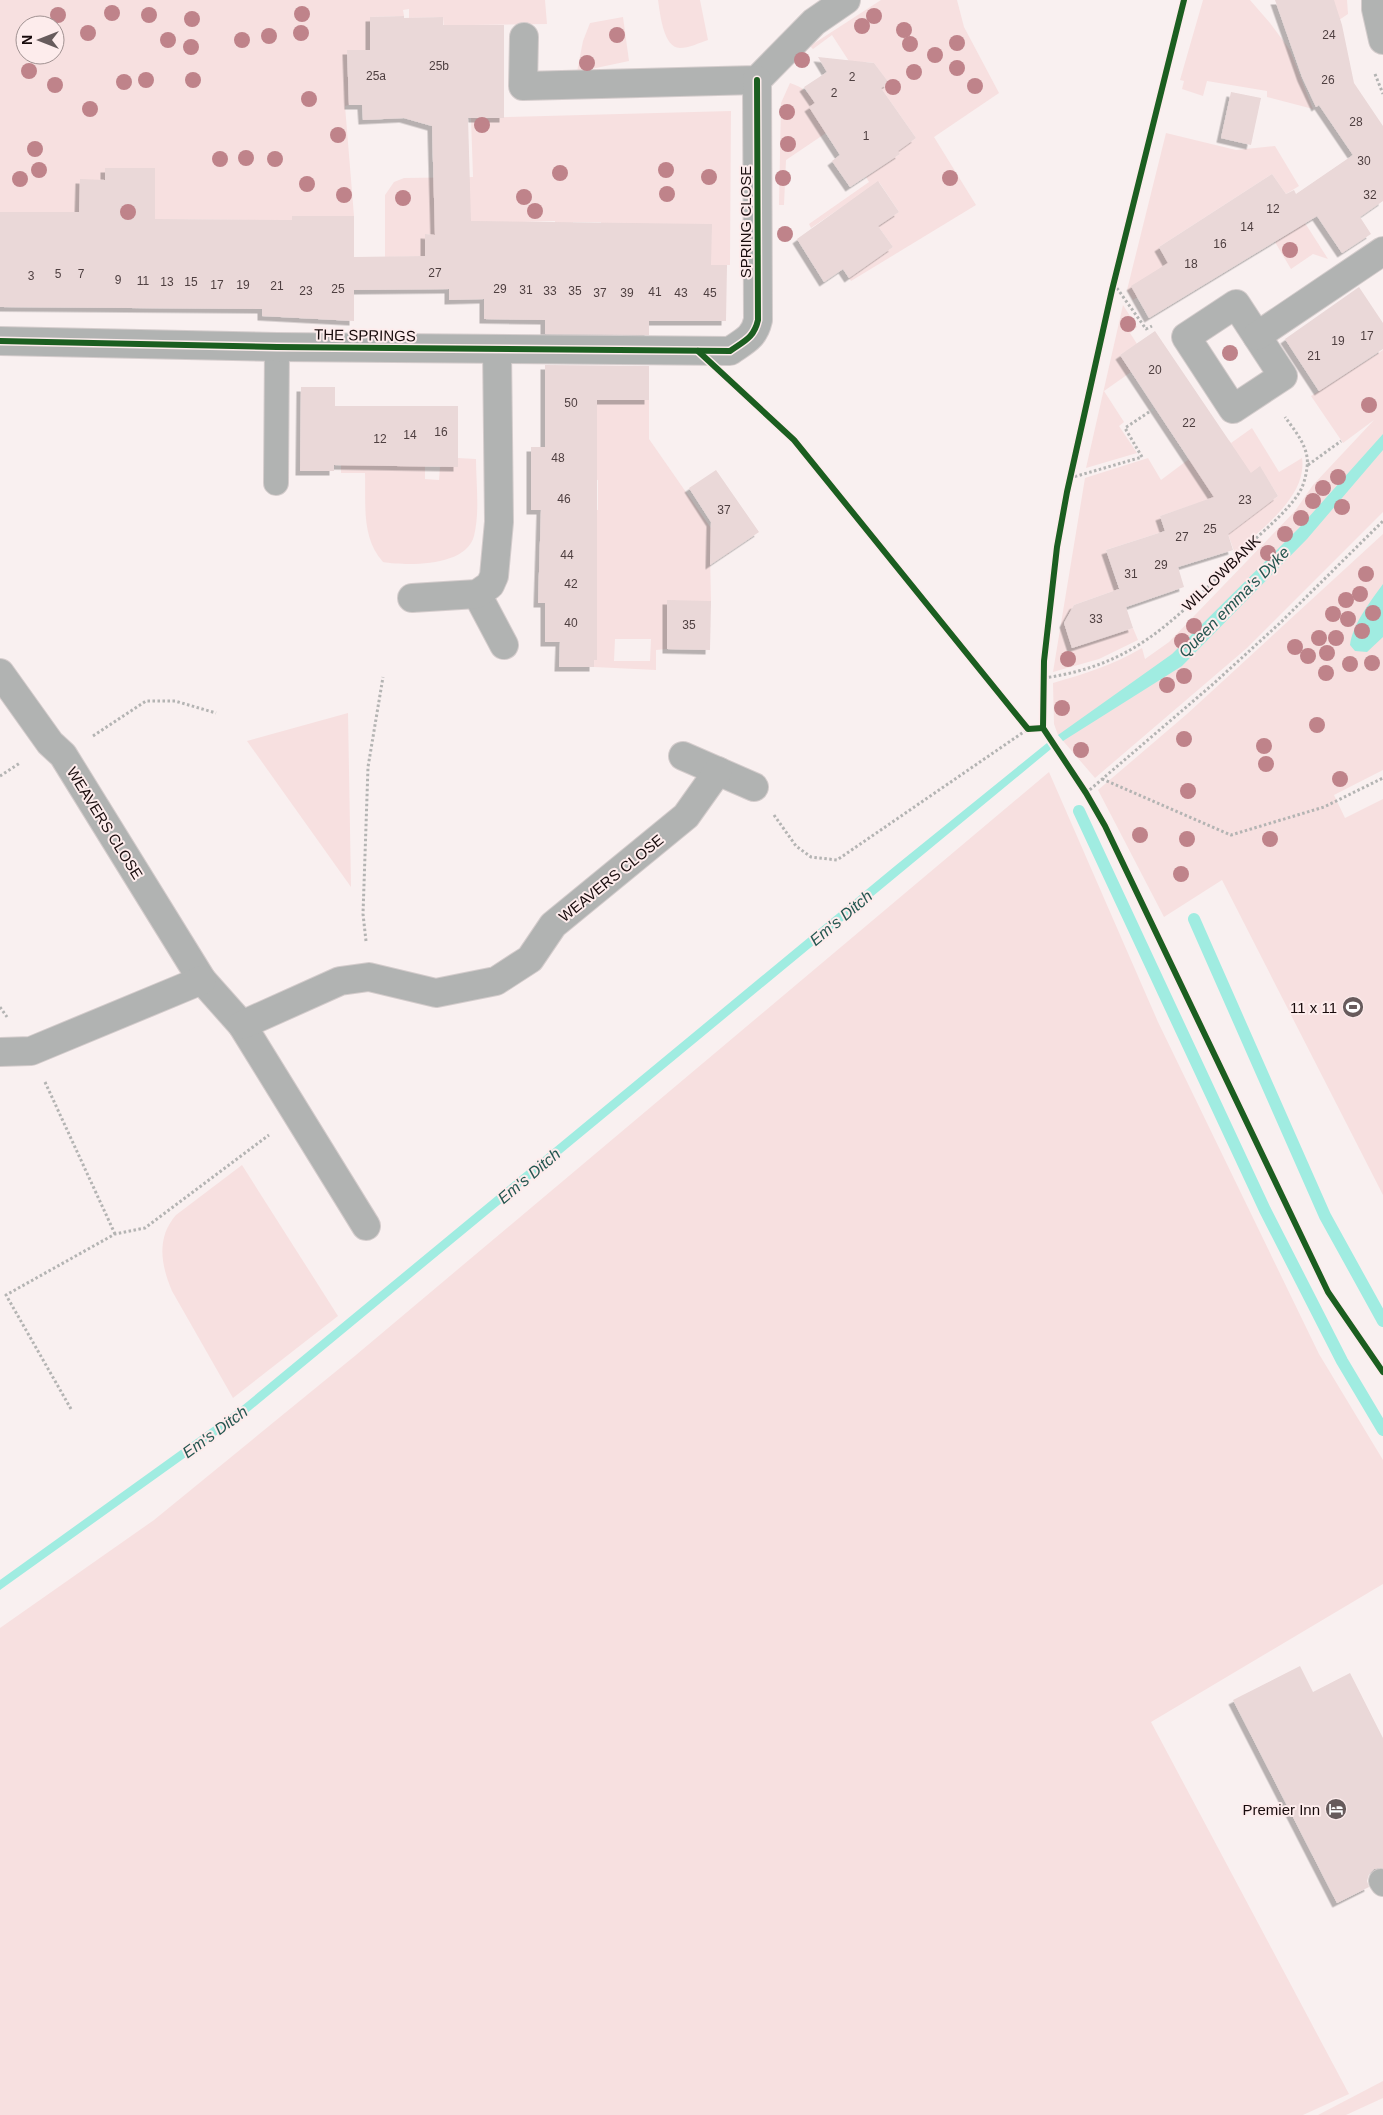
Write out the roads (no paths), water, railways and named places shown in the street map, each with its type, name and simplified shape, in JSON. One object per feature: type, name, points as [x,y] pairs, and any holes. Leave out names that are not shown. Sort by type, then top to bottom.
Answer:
[{"type":"street","points":[[524,37],[523,86],[757,80],[814,22],[846,0]]},
{"type":"street","points":[[1376,0],[1376,9],[1383,40]]},
{"type":"street","name":"SPRING CLOSE","points":[[730,351],[756,332],[758,320],[757,80]]},
{"type":"street","points":[[1257,336],[1383,251]]},
{"type":"street","name":"THE SPRINGS","points":[[0,341],[278,347],[730,351]]},
{"type":"street","points":[[412,598],[477,594],[490,585],[494,576],[498,548],[499,494],[497,349]]},
{"type":"street","points":[[477,594],[504,645]]},
{"type":"street","name":"WEAVERS CLOSE","points":[[0,673],[50,743],[63,755],[202,980],[242,1025],[366,1226]]},
{"type":"street","points":[[683,756],[754,787]]},
{"type":"street","name":"WEAVERS CLOSE","points":[[242,1025],[340,981],[369,977],[436,993],[496,981],[530,959],[553,925],[686,816],[718,771]]},
{"type":"street","points":[[0,1052],[31,1051],[202,980]]},
{"type":"lane","points":[[276,483],[278,347]]},
{"type":"water","name":"Queen emma's Dyke","points":[[1383,434],[1383,450],[1307,539],[1182,666],[1063,741],[1058,735],[1172,654],[1299,528]]},
{"type":"water","points":[[1383,584],[1383,637],[1367,652],[1355,651],[1350,645],[1355,629],[1363,613]]},
{"type":"water","name":"Em's Ditch","points":[[1047,743],[1051,749],[246,1414],[0,1590],[0,1580],[242,1406],[895,866]]},
{"type":"waterway","points":[[1079,811],[1265,1210],[1342,1361],[1383,1430]]},
{"type":"waterway","points":[[1194,919],[1325,1216],[1383,1321]]},
{"type":"place","name":"11 x 11","points":[[1353,1007]]},
{"type":"place","name":"Premier Inn","points":[[1336,1809]]}]
